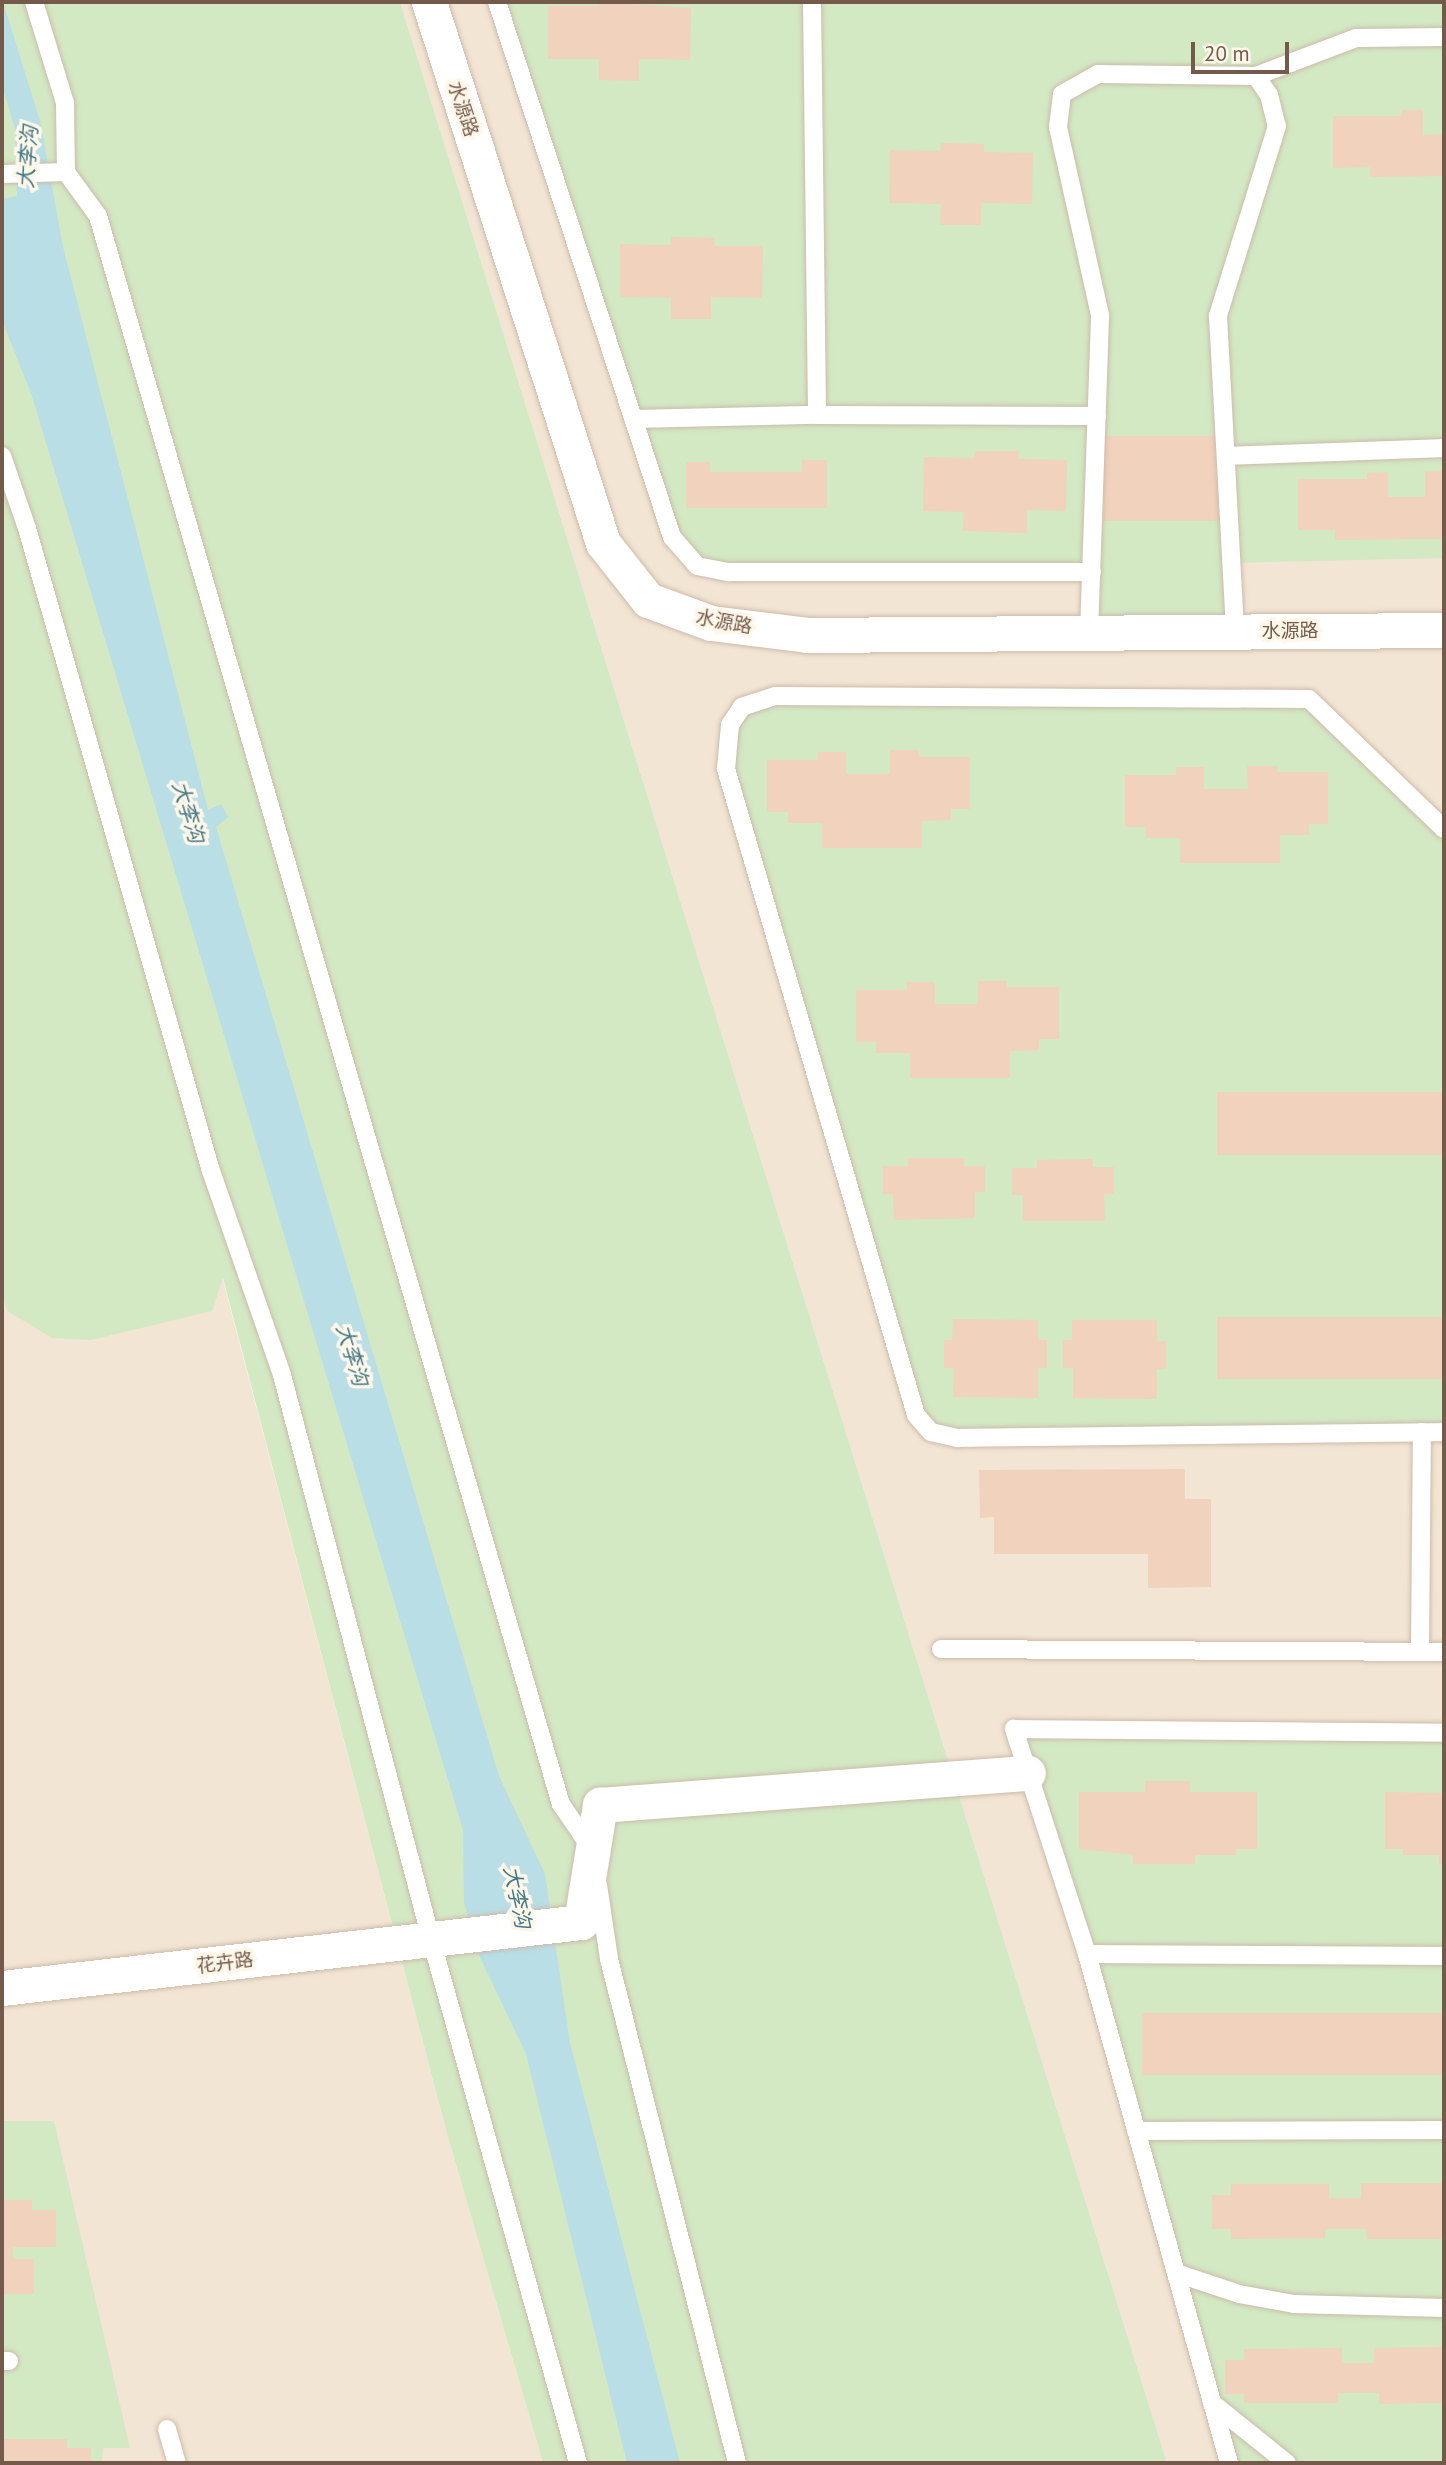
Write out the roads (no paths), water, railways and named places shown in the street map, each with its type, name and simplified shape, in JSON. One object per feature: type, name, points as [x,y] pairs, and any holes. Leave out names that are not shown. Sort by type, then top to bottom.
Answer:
[{"type":"street","name":"水源路","points":[[429,2],[603,543],[648,600],[712,623],[807,635],[1444,630]]},
{"type":"street","points":[[593,1850],[600,1805],[1028,1773]]},
{"type":"street","name":"花卉路","points":[[2,1988],[581,1922],[593,1850]]},
{"type":"lane","points":[[34,2],[65,103],[60,172],[98,216],[561,1804],[593,1850],[609,1959],[737,2463]]},
{"type":"lane","points":[[497,2],[673,537],[697,566],[729,572],[1092,572]]},
{"type":"lane","points":[[812,2],[817,415]]},
{"type":"lane","points":[[1089,633],[1100,315],[1058,127],[1062,94],[1098,74],[1255,76],[1356,38],[1444,37]]},
{"type":"lane","points":[[1235,632],[1218,316],[1277,125],[1269,95],[1255,76]]},
{"type":"lane","points":[[3,175],[60,172]]},
{"type":"lane","points":[[634,419],[817,415],[1097,416]]},
{"type":"lane","points":[[1226,456],[1444,448]]},
{"type":"lane","points":[[2,456],[210,1168],[282,1375],[440,1938],[578,2463]]},
{"type":"lane","points":[[1444,829],[1309,699],[775,696],[742,707],[730,725],[726,769],[916,1415],[931,1432],[958,1438],[1444,1432]]},
{"type":"lane","points":[[1420,1651],[1422,1432]]},
{"type":"lane","points":[[941,1649],[1444,1651]]},
{"type":"lane","points":[[1229,2463],[1087,1954],[1014,1729],[1444,1733]]},
{"type":"lane","points":[[1087,1954],[1444,1956]]},
{"type":"lane","points":[[1136,2131],[1444,2130]]},
{"type":"lane","points":[[1176,2273],[1239,2294],[1294,2304],[1444,2308]]},
{"type":"lane","points":[[1212,2403],[1287,2463]]},
{"type":"lane","points":[[167,2430],[177,2463]]},
{"type":"water","name":"大李沟","points":[[3,2],[40,121],[63,247],[208,810],[221,804],[228,817],[216,827],[499,1776],[545,1874],[570,2043],[680,2463],[627,2463],[526,2054],[478,1953],[464,1902],[463,1830],[32,396],[2,320],[2,199],[17,196],[15,129],[2,85]]}]
